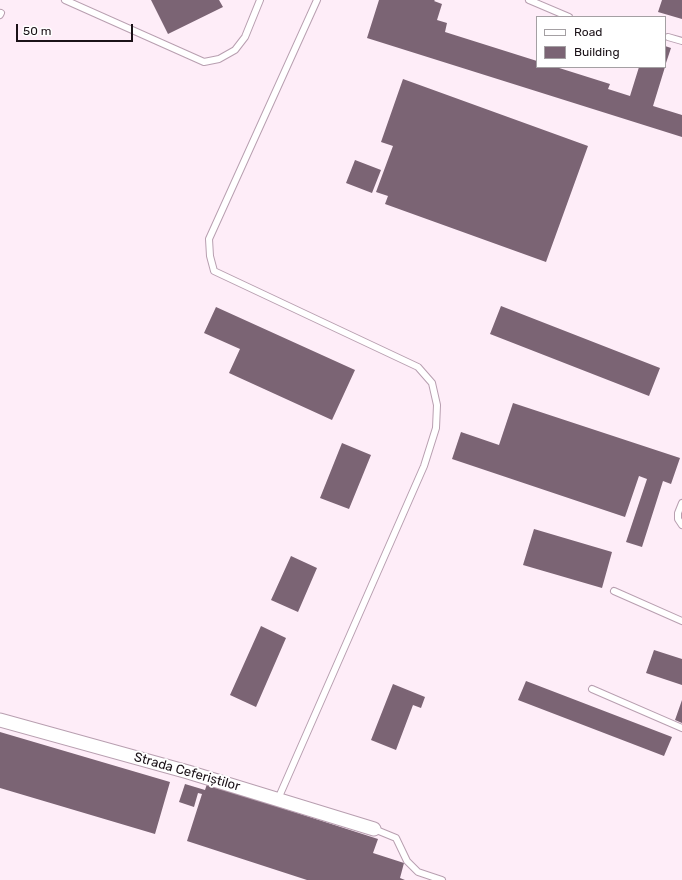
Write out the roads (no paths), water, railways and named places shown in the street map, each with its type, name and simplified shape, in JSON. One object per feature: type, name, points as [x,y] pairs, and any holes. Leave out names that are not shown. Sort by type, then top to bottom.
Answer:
[{"type":"street","name":"Strada Ceferiștilor","points":[[0,720],[188,772],[374,829]]},
{"type":"lane","points":[[65,0],[204,62],[219,59],[235,50],[245,36],[260,0]]},
{"type":"lane","points":[[278,799],[424,466],[436,428],[437,405],[432,383],[418,367],[214,271],[210,256],[209,239],[317,0]]},
{"type":"lane","points":[[529,0],[567,16]]},
{"type":"lane","points":[[668,37],[682,41]]},
{"type":"lane","points":[[682,503],[678,513],[678,519],[682,525]]},
{"type":"lane","points":[[614,591],[682,621]]},
{"type":"lane","points":[[592,689],[682,728]]},
{"type":"lane","points":[[374,829],[396,838],[407,861],[418,872],[442,880]]}]
